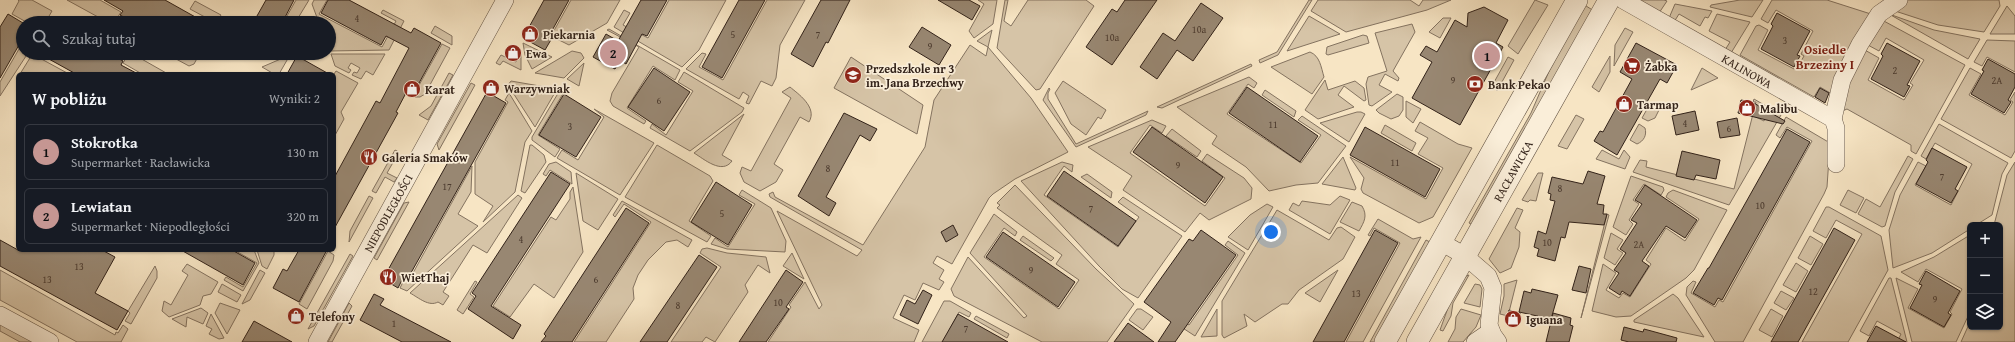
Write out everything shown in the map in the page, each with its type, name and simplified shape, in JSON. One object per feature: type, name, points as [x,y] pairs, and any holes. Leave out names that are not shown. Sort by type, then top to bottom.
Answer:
[{"type":"street","name":"NIEPODLEGŁOŚCI","points":[[317,342],[505,0]]},
{"type":"street","points":[[1385,342],[1578,0]]},
{"type":"street","name":"RACŁAWICKA","points":[[1417,342],[1609,0]]},
{"type":"street","name":"KALINOWA","points":[[1623,0],[1833,120]]},
{"type":"street","points":[[1836,164],[1836,128],[1833,120],[1842,80],[1860,44],[1879,14],[1899,0]]},
{"type":"street","points":[[1441,242],[1465,256],[1476,268],[1485,273],[1492,282],[1493,288],[1489,319],[1494,336],[1475,342]]},
{"type":"street","points":[[0,315],[50,342]]},
{"type":"shaded area","points":[[18,0],[32,0],[52,11],[49,16],[16,16],[12,14],[19,1]]},
{"type":"shaded area","points":[[67,0],[100,0],[121,12],[118,16],[96,16]]},
{"type":"shaded area","points":[[296,0],[309,0],[299,16],[287,16]]},
{"type":"shaded area","points":[[314,0],[327,0],[319,14],[323,16],[316,16],[312,4]]},
{"type":"shaded area","points":[[571,0],[620,0],[607,23],[569,45],[551,36]]},
{"type":"shaded area","points":[[669,0],[726,0],[699,50],[682,67],[614,27],[624,10],[630,13],[623,25],[648,38]]},
{"type":"shaded area","points":[[767,0],[805,0],[780,45],[776,78],[772,86],[761,81],[749,104],[746,103],[749,96],[743,92],[739,99],[686,69],[702,53],[706,54],[699,67],[723,80]]},
{"type":"shaded area","points":[[978,0],[997,0],[993,24],[974,38],[969,31],[984,4]]},
{"type":"shaded area","points":[[1005,0],[1008,0],[1004,21],[1011,26],[1028,0],[1086,0],[1094,6],[1040,89],[1036,90],[997,48]]},
{"type":"shaded area","points":[[1309,0],[1312,0],[1278,55],[1260,63],[1259,60],[1277,52]]},
{"type":"shaded area","points":[[1318,0],[1410,0],[1419,6],[1423,0],[1451,0],[1427,10],[1346,32],[1311,11]]},
{"type":"shaded area","points":[[1535,0],[1548,5],[1518,54],[1508,46]]},
{"type":"shaded area","points":[[1640,0],[1667,1],[1659,13],[1639,2]]},
{"type":"shaded area","points":[[1740,0],[1763,0],[1752,17],[1710,7],[1711,5]]},
{"type":"shaded area","points":[[1772,0],[1827,0],[1874,15],[1832,94],[1820,87],[1814,97],[1740,55],[1756,26],[1759,25],[1768,30],[1758,50],[1796,70],[1804,56],[1801,54],[1813,31],[1776,10],[1768,23],[1761,19]]},
{"type":"shaded area","points":[[1908,0],[1999,0],[2000,6],[1984,32],[1938,25],[1892,10]]},
{"type":"shaded area","points":[[195,1],[221,15],[203,16],[190,9]]},
{"type":"shaded area","points":[[1583,4],[1594,11],[1473,225],[1469,223],[1531,113],[1559,48]]},
{"type":"shaded area","points":[[1675,4],[1712,11],[1708,18],[1705,17],[1700,26],[1679,14],[1674,22],[1669,18]]},
{"type":"shaded area","points":[[2007,6],[2015,16],[2015,34],[1990,34]]},
{"type":"shaded area","points":[[383,10],[404,21],[389,50],[336,51],[336,23],[382,47],[396,21],[381,13]]},
{"type":"shaded area","points":[[1717,14],[1750,22],[1731,53],[1725,50],[1730,42],[1709,31]]},
{"type":"shaded area","points":[[1889,14],[1934,30],[1980,39],[1968,59]]},
{"type":"shaded area","points":[[1309,16],[1340,34],[1287,51]]},
{"type":"shaded area","points":[[1443,18],[1451,18],[1440,38],[1429,32]]},
{"type":"shaded area","points":[[1882,20],[1965,65],[1916,154],[1911,151],[1911,145],[1847,109],[1840,112],[1840,103],[1863,49],[1879,58],[1868,80],[1904,100],[1913,85],[1910,83],[1924,60],[1886,38],[1879,51],[1866,44]]},
{"type":"shaded area","points":[[1412,24],[1415,32],[1393,71],[1399,78],[1398,81],[1385,74],[1379,85],[1392,92],[1372,106],[1369,105],[1366,84],[1368,77],[1387,71],[1375,33]]},
{"type":"shaded area","points":[[435,26],[452,36],[452,45],[431,33]]},
{"type":"shaded area","points":[[1625,28],[1633,32],[1614,66],[1615,45]]},
{"type":"shaded area","points":[[609,29],[680,70],[675,80],[653,66],[627,108],[646,121],[644,124],[613,106],[610,101],[612,93],[639,47],[607,30]]},
{"type":"shaded area","points":[[992,30],[988,47],[977,41]]},
{"type":"shaded area","points":[[1363,35],[1367,36],[1369,43],[1328,55],[1326,54],[1327,47]]},
{"type":"shaded area","points":[[1987,40],[2015,41],[2015,72],[1987,57],[1982,66],[1974,62]]},
{"type":"shaded area","points":[[523,43],[552,57],[532,69],[525,55]]},
{"type":"shaded area","points":[[442,44],[450,48],[425,94],[420,97],[415,97],[419,89],[418,87]]},
{"type":"shaded area","points":[[970,45],[986,56],[988,47],[1031,98],[1068,152],[1015,179],[989,198],[952,264],[937,256],[933,263],[944,270],[939,279],[944,282],[939,290],[923,283],[915,300],[904,295],[893,318],[919,330],[914,342],[768,342],[791,307],[789,305],[805,282],[819,309],[822,305],[777,211],[857,256],[862,250],[770,197],[769,194],[773,192],[775,197],[863,245],[925,147],[934,100]]},
{"type":"shaded area","points":[[572,51],[581,53],[584,58],[564,78],[535,73]]},
{"type":"shaded area","points":[[521,52],[521,70],[503,61],[500,65],[496,63],[501,55],[516,62]]},
{"type":"shaded area","points":[[1310,52],[1318,59],[1324,77],[1312,94],[1271,67]]},
{"type":"shaded area","points":[[16,54],[16,60],[23,60],[0,96],[0,82]]},
{"type":"shaded area","points":[[336,54],[385,54],[373,75],[366,71],[361,79],[352,75],[354,72],[357,73],[360,68],[351,63],[348,68],[351,70],[349,73],[335,66],[333,60],[336,60]]},
{"type":"shaded area","points":[[1610,56],[1610,72],[1599,92],[1592,87]]},
{"type":"shaded area","points":[[851,57],[923,105],[917,134],[834,88]]},
{"type":"shaded area","points":[[1508,57],[1514,60],[1497,91],[1492,86]]},
{"type":"shaded area","points":[[29,60],[43,60],[65,72],[21,72]]},
{"type":"shaded area","points":[[125,60],[143,60],[164,72],[139,72],[123,63]]},
{"type":"shaded area","points":[[178,60],[196,60],[194,64],[189,66]]},
{"type":"shaded area","points":[[278,60],[287,60],[280,72],[271,72],[262,67]]},
{"type":"shaded area","points":[[584,63],[579,86],[567,79]]},
{"type":"shaded area","points":[[1251,64],[1252,66],[1162,108],[1157,107]]},
{"type":"shaded area","points":[[1702,68],[1718,78],[1691,90]]},
{"type":"shaded area","points":[[1970,68],[1981,74],[1969,95],[2005,115],[2013,102],[2010,100],[2015,92],[2015,151],[2011,158],[1941,119]]},
{"type":"shaded area","points":[[336,71],[358,83],[341,112],[344,119],[336,133],[336,72]]},
{"type":"shaded area","points":[[684,72],[744,108],[742,112],[690,151],[650,128],[652,124],[666,135],[693,91],[678,82]]},
{"type":"shaded area","points":[[449,73],[453,75],[428,120],[419,115],[431,106]]},
{"type":"shaded area","points":[[1249,77],[1257,83],[1254,88],[1248,84],[1227,114],[1301,163],[1321,135],[1298,120],[1302,116],[1346,146],[1318,183],[1296,185],[1269,191],[1246,167],[1212,144],[1217,136],[1177,107]]},
{"type":"shaded area","points":[[1325,80],[1328,90],[1355,81],[1364,88],[1366,100],[1364,101],[1344,86],[1338,95],[1354,107],[1318,119],[1305,110]]},
{"type":"shaded area","points":[[511,81],[557,89],[535,127],[508,85]]},
{"type":"shaded area","points":[[1063,81],[1106,110],[1101,119],[1098,117],[1086,135],[1071,124],[1055,93]]},
{"type":"shaded area","points":[[471,83],[475,85],[439,150],[437,144]]},
{"type":"shaded area","points":[[790,87],[806,101],[811,111],[811,116],[809,122],[800,117],[774,164],[783,170],[776,182],[760,191],[744,182],[740,173],[742,167],[751,171],[791,98],[782,92]]},
{"type":"shaded area","points":[[1049,88],[1048,99],[1076,144],[1148,111],[1146,115],[1076,147],[1043,100]]},
{"type":"shaded area","points":[[560,90],[564,92],[538,135],[560,149],[555,157],[532,140],[532,137]]},
{"type":"shaded area","points":[[1265,90],[1296,111],[1294,117],[1262,95]]},
{"type":"shaded area","points":[[509,93],[532,131],[525,142],[515,192],[483,222],[493,206],[475,194],[475,162],[508,102],[505,100]]},
{"type":"shaded area","points":[[1397,94],[1403,97],[1403,110],[1399,116],[1391,119],[1376,110]]},
{"type":"shaded area","points":[[1754,99],[1766,106],[1765,108],[1760,105],[1754,116],[1764,121],[1770,108],[1781,115],[1729,205],[1633,172],[1640,160],[1647,161],[1646,167],[1734,189],[1756,102],[1753,102]]},
{"type":"shaded area","points":[[1406,101],[1421,109],[1413,123],[1406,117]]},
{"type":"shaded area","points":[[1650,104],[1659,110],[1655,118],[1648,121],[1642,118]]},
{"type":"shaded area","points":[[594,109],[654,143],[620,195],[557,158],[562,150],[578,160],[604,117]]},
{"type":"shaded area","points":[[1357,112],[1365,114],[1349,142],[1320,123]]},
{"type":"shaded area","points":[[744,114],[722,155],[732,161],[728,165],[718,166],[708,162],[694,153]]},
{"type":"shaded area","points":[[1576,115],[1584,119],[1567,149],[1558,146]]},
{"type":"shaded area","points":[[1786,117],[1830,143],[1827,187],[1743,342],[1715,342],[1686,295],[1687,287],[1693,281],[1696,282],[1691,293],[1715,307],[1719,300],[1723,302],[1812,141],[1787,127],[1780,138],[1776,135]]},
{"type":"shaded area","points":[[1152,120],[1166,126],[1162,133],[1150,125],[1130,153],[1205,206],[1225,178],[1202,161],[1207,154],[1244,178],[1252,188],[1251,199],[1209,220],[1200,213],[1185,232],[1123,190],[1132,176],[1088,147]]},
{"type":"shaded area","points":[[1420,122],[1458,144],[1472,148],[1433,217],[1419,223],[1363,193],[1361,189],[1364,178],[1350,157],[1426,199],[1443,168],[1418,154],[1428,138],[1415,131]]},
{"type":"shaded area","points":[[1639,124],[1645,128],[1646,133],[1643,139],[1637,144],[1630,140]]},
{"type":"shaded area","points":[[1939,124],[2008,163],[2002,174],[1992,215],[1981,222],[1967,222],[1967,231],[1932,253],[1893,268],[1889,230],[1900,195],[1918,162],[1926,166],[1915,185],[1951,205],[1972,164],[1935,143],[1926,159],[1921,156]]},
{"type":"shaded area","points":[[1385,125],[1416,143],[1412,151],[1381,133]]},
{"type":"shaded area","points":[[1172,129],[1201,151],[1197,157],[1166,136]]},
{"type":"shaded area","points":[[530,145],[544,155],[546,162],[525,193],[521,191]]},
{"type":"shaded area","points":[[657,145],[710,176],[713,181],[689,221],[711,236],[707,242],[625,197]]},
{"type":"shaded area","points":[[395,150],[399,152],[387,173],[397,178],[394,182],[385,177],[376,193],[372,191]]},
{"type":"shaded area","points":[[1602,150],[1619,159],[1624,150],[1630,157],[1625,169],[1596,159]]},
{"type":"shaded area","points":[[1908,156],[1913,159],[1895,192],[1885,226],[1882,227],[1858,214],[1866,199],[1880,207]]},
{"type":"shaded area","points":[[1343,157],[1356,188],[1355,190],[1322,184]]},
{"type":"shaded area","points":[[556,162],[571,172],[572,184],[550,170],[546,176],[543,174],[549,164]]},
{"type":"shaded area","points":[[1062,162],[1073,165],[1072,172],[1064,166],[1044,195],[1118,247],[1139,217],[1118,202],[1123,197],[1182,236],[1138,298],[1122,289],[1099,266],[1021,181]]},
{"type":"shaded area","points":[[2015,162],[2015,342],[1961,342],[1967,329],[1967,330],[2003,330],[2003,222],[1995,222],[2007,175]]},
{"type":"shaded area","points":[[472,166],[471,192],[458,214],[478,226],[407,291],[400,288],[404,280],[408,282]]},
{"type":"shaded area","points":[[576,173],[618,199],[598,230],[583,221]]},
{"type":"shaded area","points":[[1538,173],[1543,173],[1536,201],[1530,200],[1528,202],[1522,200]]},
{"type":"shaded area","points":[[1087,174],[1112,192],[1111,198],[1081,177]]},
{"type":"shaded area","points":[[1631,176],[1663,187],[1664,190],[1661,195],[1644,184],[1633,200],[1639,204],[1629,220],[1633,224],[1626,235],[1613,227]]},
{"type":"shaded area","points":[[1015,185],[1096,269],[1134,304],[1107,342],[1042,342],[954,296],[951,289],[968,257],[1024,318],[1027,316],[970,253],[994,214],[1017,232],[1015,236],[1004,228],[984,257],[1059,309],[1079,280],[1056,264],[1062,255],[997,208],[1000,205],[997,203]]},
{"type":"shaded area","points":[[573,187],[583,252],[554,298],[534,284],[510,317],[493,306],[551,217],[556,220],[570,199],[570,192]]},
{"type":"shaded area","points":[[742,190],[771,208],[786,241],[785,252],[727,249],[711,244],[715,238],[728,247],[755,204],[739,195]]},
{"type":"shaded area","points":[[1673,190],[1727,210],[1694,270],[1686,278],[1631,316],[1616,317],[1592,311],[1603,264],[1616,273],[1606,290],[1619,298],[1623,293],[1630,297],[1651,264],[1646,260],[1666,228],[1685,241],[1699,219],[1666,197],[1668,193]]},
{"type":"shaded area","points":[[1848,190],[1864,198],[1856,213],[1840,205]]},
{"type":"shaded area","points":[[518,195],[522,198],[487,253],[473,245],[443,292],[449,296],[443,305],[438,302],[428,303],[410,293]]},
{"type":"shaded area","points":[[369,196],[373,198],[349,242],[350,231]]},
{"type":"shaded area","points":[[1340,196],[1350,200],[1330,234],[1289,210],[1293,203],[1299,206],[1302,201],[1330,205]]},
{"type":"shaded area","points":[[622,201],[692,240],[688,247],[677,240],[666,242],[648,260],[638,275],[633,288],[634,299],[606,342],[574,342],[651,222],[624,204],[615,217],[613,215]]},
{"type":"shaded area","points":[[409,202],[377,260],[374,258],[404,203]]},
{"type":"shaded area","points":[[1352,202],[1362,206],[1365,213],[1364,222],[1359,231],[1340,222]]},
{"type":"shaded area","points":[[1267,204],[1273,207],[1248,250],[1228,237],[1250,215]]},
{"type":"shaded area","points":[[1826,207],[1829,207],[1881,236],[1888,270],[1848,342],[1802,342],[1862,234],[1836,220],[1826,238],[1813,231]]},
{"type":"shaded area","points":[[1517,208],[1523,210],[1515,228],[1520,232],[1519,247],[1511,268],[1500,273],[1489,259]]},
{"type":"shaded area","points":[[1277,210],[1329,240],[1337,228],[1341,227],[1355,237],[1343,259],[1299,290],[1288,304],[1282,304],[1255,322],[1244,314],[1247,326],[1224,338],[1222,335],[1222,301]]},
{"type":"shaded area","points":[[1607,214],[1609,215],[1581,318]]},
{"type":"shaded area","points":[[1378,219],[1413,239],[1421,237],[1363,342],[1346,342],[1400,243],[1374,228],[1370,236],[1368,235]]},
{"type":"shaded area","points":[[1611,233],[1623,240],[1617,249],[1623,253],[1615,265],[1604,258]]},
{"type":"shaded area","points":[[1023,236],[1054,258],[1051,261],[1020,240]]},
{"type":"shaded area","points":[[1810,236],[1823,244],[1811,265],[1798,258]]},
{"type":"shaded area","points":[[1967,237],[1967,318],[1956,342],[1912,342],[1896,278],[1918,289],[1908,308],[1944,328],[1952,314],[1950,312],[1962,289],[1926,269],[1918,282],[1901,272],[1934,257]]},
{"type":"shaded area","points":[[1426,240],[1430,242],[1375,342],[1370,342]]},
{"type":"shaded area","points":[[1228,241],[1245,253],[1195,336],[1172,321],[1176,316],[1189,325],[1238,255],[1225,245]]},
{"type":"shaded area","points":[[707,248],[727,253],[766,257],[770,273],[758,265],[745,285],[748,292],[715,342],[706,337],[702,342],[671,342],[721,267],[700,253],[702,249]]},
{"type":"shaded area","points":[[238,252],[255,252],[259,263],[243,291],[224,280],[226,277],[243,287],[257,263]]},
{"type":"shaded area","points":[[258,252],[274,252],[267,269],[262,266]]},
{"type":"shaded area","points":[[327,252],[330,252],[334,255],[333,261],[307,309],[299,304]]},
{"type":"shaded area","points":[[792,253],[804,279],[783,266]]},
{"type":"shaded area","points":[[350,254],[353,256],[314,326],[308,329]]},
{"type":"shaded area","points":[[1796,263],[1808,271],[1796,292],[1783,285]]},
{"type":"shaded area","points":[[187,264],[218,282],[211,294],[203,296],[200,305],[169,317],[162,311],[164,301],[171,305],[188,275],[182,271]]},
{"type":"shaded area","points":[[155,266],[157,278],[131,324],[125,321],[130,313],[128,311]]},
{"type":"shaded area","points":[[0,270],[115,335],[123,325],[128,329],[121,342],[77,342],[0,300]]},
{"type":"shaded area","points":[[260,270],[265,273],[250,300],[242,304]]},
{"type":"shaded area","points":[[1338,270],[1320,302],[1305,293]]},
{"type":"shaded area","points":[[1469,275],[1453,303],[1451,316],[1443,331],[1440,330],[1453,294],[1466,276]]},
{"type":"shaded area","points":[[1889,278],[1891,278],[1907,342],[1897,342],[1901,334],[1877,321],[1869,336],[1860,331]]},
{"type":"shaded area","points":[[1517,280],[1508,316],[1500,314],[1504,296],[1504,284]]},
{"type":"shaded area","points":[[475,281],[477,282],[470,294],[474,297],[463,314],[457,310]]},
{"type":"shaded area","points":[[222,284],[241,295],[237,302],[218,292]]},
{"type":"shaded area","points":[[1475,284],[1480,285],[1482,289],[1480,307],[1464,303]]},
{"type":"shaded area","points":[[1781,291],[1794,298],[1786,310],[1774,303]]},
{"type":"shaded area","points":[[1673,294],[1678,298],[1704,337],[1634,322],[1634,320]]},
{"type":"shaded area","points":[[944,301],[950,301],[971,313],[969,317],[959,312],[943,342],[922,342]]},
{"type":"shaded area","points":[[220,303],[240,310],[227,334],[215,313]]},
{"type":"shaded area","points":[[349,303],[352,306],[332,342],[328,342]]},
{"type":"shaded area","points":[[201,308],[208,313],[203,324],[187,317],[186,327],[172,319]]},
{"type":"shaded area","points":[[1137,309],[1141,309],[1153,317],[1143,330],[1129,320]]},
{"type":"shaded area","points":[[1217,309],[1217,336],[1201,337]]},
{"type":"shaded area","points":[[1461,309],[1481,315],[1476,327],[1463,342],[1448,342],[1455,329],[1456,317]]},
{"type":"shaded area","points":[[1771,309],[1783,316],[1772,337],[1759,330]]},
{"type":"shaded area","points":[[211,314],[224,338],[219,339],[209,334],[212,329],[206,326]]},
{"type":"shaded area","points":[[976,316],[1009,334],[1007,338],[974,319]]},
{"type":"shaded area","points":[[0,323],[35,342],[20,342],[0,331]]},
{"type":"building","points":[[104,0],[165,0],[194,16],[122,16],[120,15],[123,11]]},
{"type":"building","points":[[266,0],[294,0],[286,16],[257,16]]},
{"type":"building","points":[[328,0],[349,0],[411,33],[414,28],[441,43],[413,94],[407,91],[396,112],[398,113],[336,225],[336,174],[376,101],[380,103],[409,48],[386,36],[381,45],[336,21],[336,16],[327,16],[321,13]]},
{"type":"building","points":[[544,0],[569,0],[549,36],[552,38],[545,50],[523,38]]},
{"type":"building","points":[[641,0],[667,0],[647,36],[642,34],[626,64],[620,60],[615,69],[593,57],[606,34],[618,41]]},
{"type":"building","points":[[739,0],[765,0],[722,78],[702,67]]},
{"type":"building","points":[[821,0],[850,0],[828,43],[826,42],[813,67],[791,54]]},
{"type":"building","points":[[938,0],[969,0],[980,6],[972,20]]},
{"type":"building","points":[[1125,0],[1157,0],[1112,65],[1086,47],[1112,9],[1117,12]]},
{"type":"building","points":[[1201,3],[1223,18],[1193,61],[1177,50],[1157,79],[1140,67],[1163,33],[1175,41]]},
{"type":"building","points":[[1484,7],[1508,20],[1496,43],[1503,47],[1460,125],[1412,98],[1432,62],[1420,55],[1426,46],[1437,52],[1455,20],[1467,27],[1468,13]]},
{"type":"building","points":[[1777,13],[1810,31],[1797,55],[1800,56],[1794,67],[1761,49],[1773,26],[1771,24]]},
{"type":"building","points":[[8,14],[16,19],[16,50],[0,78],[0,27]]},
{"type":"building","points":[[922,27],[951,45],[939,65],[909,47]]},
{"type":"building","points":[[1636,43],[1677,65],[1667,83],[1660,79],[1617,155],[1594,141],[1600,131],[1603,132],[1632,79],[1620,72]]},
{"type":"building","points":[[1887,43],[1920,61],[1907,85],[1910,86],[1904,97],[1871,79],[1883,56],[1881,54]]},
{"type":"building","points":[[1988,59],[2015,74],[2015,87],[2008,100],[2011,102],[2004,113],[1971,94],[1984,71],[1982,70]]},
{"type":"building","points":[[51,60],[121,60],[123,61],[121,65],[134,72],[72,72]]},
{"type":"building","points":[[295,60],[304,60],[325,72],[288,72]]},
{"type":"building","points":[[654,68],[690,92],[664,131],[628,107]]},
{"type":"building","points":[[1247,87],[1318,136],[1300,162],[1229,113]]},
{"type":"building","points":[[1820,88],[1829,93],[1825,103],[1815,97]]},
{"type":"building","points":[[487,92],[506,103],[407,280],[403,278],[398,288],[383,279]]},
{"type":"building","points":[[564,94],[601,117],[576,157],[539,135]]},
{"type":"building","points":[[1741,100],[1752,102],[1785,121],[1783,124],[1738,113]]},
{"type":"building","points":[[1695,111],[1699,130],[1676,135],[1672,116]]},
{"type":"building","points":[[844,113],[877,129],[870,141],[860,135],[826,197],[836,203],[829,216],[798,196]]},
{"type":"building","points":[[1737,118],[1740,135],[1720,138],[1717,122]]},
{"type":"building","points":[[1152,127],[1223,177],[1205,203],[1133,152]]},
{"type":"building","points":[[1365,127],[1440,169],[1425,197],[1350,155]]},
{"type":"building","points":[[1787,129],[1810,142],[1722,300],[1718,298],[1714,305],[1693,293],[1709,268]]},
{"type":"building","points":[[1932,148],[1967,167],[1955,189],[1958,191],[1951,203],[1916,184],[1928,162],[1926,160]]},
{"type":"building","points":[[1682,151],[1720,160],[1716,179],[1696,175],[1694,180],[1676,176]]},
{"type":"building","points":[[1064,171],[1136,221],[1118,246],[1047,196]]},
{"type":"building","points":[[1588,171],[1605,176],[1597,204],[1604,205],[1603,214],[1607,214],[1604,225],[1569,222],[1565,238],[1561,237],[1555,261],[1537,256],[1539,249],[1534,247],[1538,231],[1546,234],[1555,201],[1550,200],[1551,194],[1548,193],[1552,177],[1583,184]]},
{"type":"building","points":[[551,172],[570,184],[491,306],[521,325],[513,339],[468,309],[476,296],[472,293]]},
{"type":"building","points":[[716,182],[752,205],[728,245],[691,222]]},
{"type":"building","points":[[1645,185],[1697,220],[1685,238],[1666,226],[1642,261],[1649,266],[1630,296],[1622,291],[1620,295],[1609,288],[1619,273],[1614,270],[1626,253],[1620,249],[1637,223],[1631,220],[1642,204],[1635,200]]},
{"type":"building","points":[[626,208],[649,223],[572,342],[541,342],[546,336],[544,334]]},
{"type":"building","points":[[953,225],[958,235],[946,242],[941,232]]},
{"type":"building","points":[[1834,228],[1855,240],[1798,342],[1771,342]]},
{"type":"building","points":[[1201,230],[1236,255],[1175,342],[1158,342],[1171,322],[1144,302],[1189,239],[1193,241]]},
{"type":"building","points":[[1375,230],[1398,243],[1344,342],[1313,342]]},
{"type":"building","points":[[1003,232],[1075,282],[1058,307],[986,257]]},
{"type":"building","points":[[0,240],[16,249],[16,252],[106,252],[115,257],[95,293],[128,311],[117,330],[0,266]]},
{"type":"building","points":[[185,252],[236,252],[255,263],[243,285]]},
{"type":"building","points":[[298,252],[326,252],[299,302],[273,288],[283,269],[287,271]]},
{"type":"building","points":[[699,255],[717,267],[667,342],[640,342]]},
{"type":"building","points":[[1579,266],[1591,269],[1586,293],[1572,290]]},
{"type":"building","points":[[786,270],[803,282],[786,307],[789,309],[766,342],[739,342]]},
{"type":"building","points":[[1926,271],[1960,291],[1948,313],[1951,315],[1944,327],[1910,308],[1922,285],[1919,284]]},
{"type":"building","points":[[1532,289],[1558,295],[1551,319],[1519,312],[1524,291],[1531,293]]},
{"type":"building","points":[[923,290],[932,295],[918,324],[900,315],[907,300],[915,304]]},
{"type":"building","points":[[374,294],[384,299],[380,305],[451,342],[402,342],[360,320]]},
{"type":"building","name":"Iguana","points":[[1509,310],[1520,313],[1517,325],[1506,322]]},
{"type":"building","points":[[1553,313],[1571,318],[1570,325],[1573,326],[1569,342],[1546,342]]},
{"type":"building","points":[[958,314],[1008,342],[942,342]]},
{"type":"building","points":[[254,321],[292,342],[242,342]]},
{"type":"building","points":[[1128,323],[1154,342],[1114,342]]},
{"type":"building","points":[[1876,326],[1906,342],[1867,342]]},
{"type":"building","points":[[1624,327],[1643,332],[1644,329],[1677,338],[1676,342],[1629,342],[1621,340]]},
{"type":"place","name":"Piekarnia","points":[[530,34]]},
{"type":"place","name":"Ewa","points":[[513,53]]},
{"type":"place","name":"Lewiatan","points":[[613,53]]},
{"type":"place","name":"Stokrotka","points":[[1487,56]]},
{"type":"place","name":"Żabka","points":[[1632,66]]},
{"type":"place","name":"Przedszkole nr 3 im. Jana Brzechwy","points":[[853,75]]},
{"type":"place","name":"Bank Pekao","points":[[1475,84]]},
{"type":"place","name":"Warzywniak","points":[[491,88]]},
{"type":"place","name":"Karat","points":[[412,89]]},
{"type":"place","name":"Tarmap","points":[[1624,104]]},
{"type":"place","name":"Malibu","points":[[1747,108]]},
{"type":"place","name":"Galeria Smaków","points":[[369,157]]},
{"type":"place","name":"WietThaj","points":[[388,277]]},
{"type":"place","name":"Telefony","points":[[296,316]]},
{"type":"place","name":"Iguana","points":[[1513,319]]},
{"type":"district","name":"Osiedle Brzeziny I","points":[[1825,56]]}]
